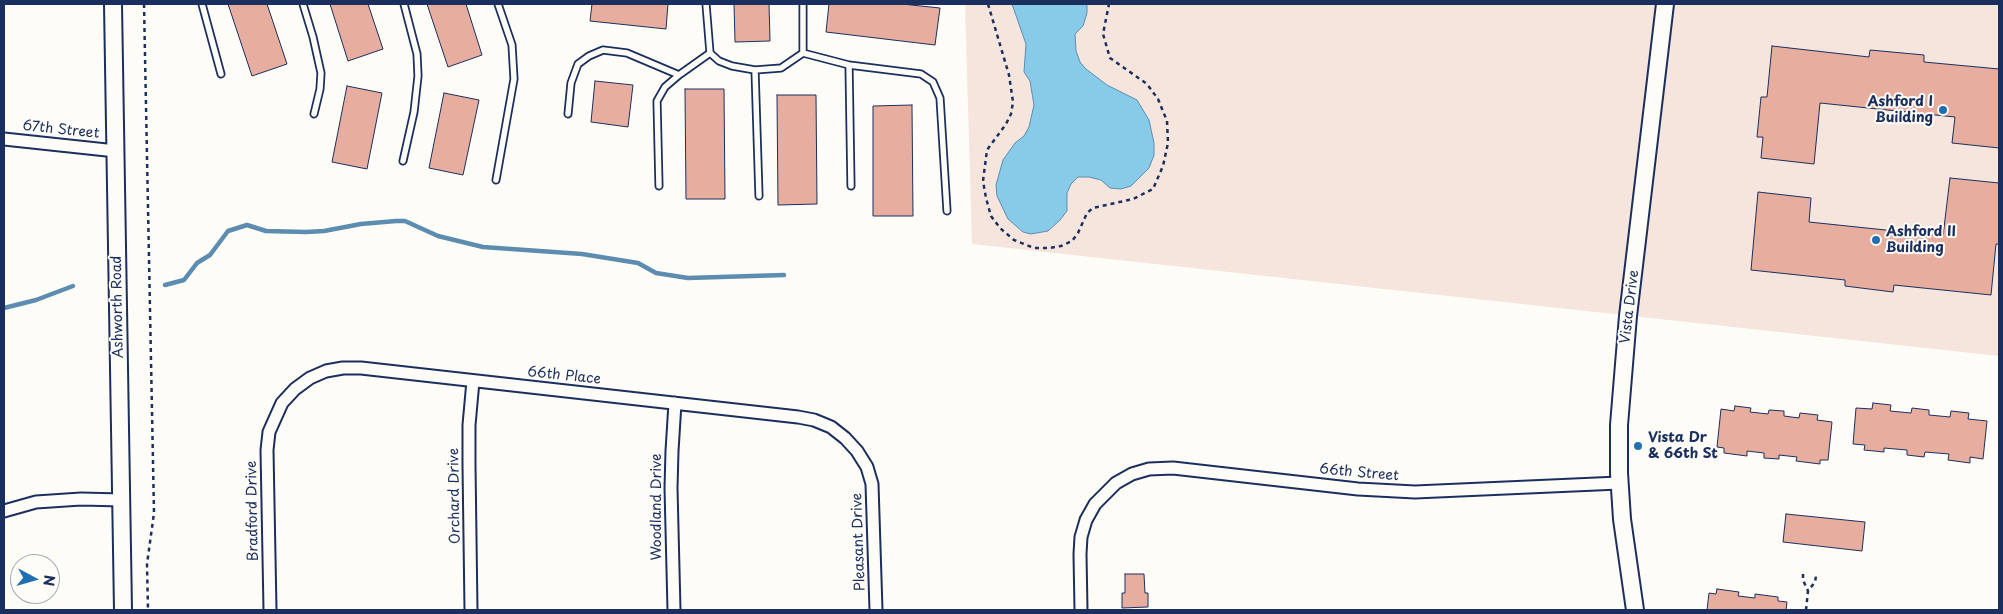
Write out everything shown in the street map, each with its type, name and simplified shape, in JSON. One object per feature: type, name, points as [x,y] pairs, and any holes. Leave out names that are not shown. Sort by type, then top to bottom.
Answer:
[{"type":"street","name":"Ashworth Road","points":[[113,4],[124,610]]},
{"type":"street","name":"Vista Drive","points":[[1635,610],[1622,519],[1619,483],[1619,425],[1627,325],[1665,4]]},
{"type":"street","name":"67th Street","points":[[4,139],[116,151]]},
{"type":"street","name":"66th Place","points":[[277,412],[295,389],[310,378],[326,371],[360,368],[814,420],[831,428],[845,438],[854,448]]},
{"type":"street","name":"Orchard Drive","points":[[471,610],[469,425],[473,381]]},
{"type":"street","name":"Woodland Drive","points":[[674,610],[671,460],[675,403]]},
{"type":"street","name":"Bradford Drive","points":[[270,610],[266,450],[269,432],[277,412]]},
{"type":"street","name":"Pleasant Drive","points":[[854,448],[866,467],[872,484],[876,610]]},
{"type":"street","name":"66th Street","points":[[1081,610],[1081,537],[1086,520],[1095,504],[1116,483],[1132,474],[1149,469],[1166,468],[1358,489],[1415,492],[1463,492],[1619,483]]},
{"type":"street","points":[[4,511],[36,502],[81,499],[122,500]]},
{"type":"lane","points":[[202,4],[221,74]]},
{"type":"lane","points":[[303,4],[321,73],[320,89],[314,114]]},
{"type":"lane","points":[[403,161],[414,112],[418,76],[417,54],[404,4]]},
{"type":"lane","points":[[496,180],[514,79],[512,45],[498,4]]},
{"type":"lane","points":[[706,4],[710,53],[719,61],[732,66],[755,70],[781,68],[803,53],[849,65],[920,74],[933,82],[940,98],[947,211]]},
{"type":"lane","points":[[803,4],[803,53]]},
{"type":"lane","points":[[568,114],[571,83],[578,64],[589,56],[603,50],[627,53],[679,74]]},
{"type":"lane","points":[[660,186],[657,101],[665,87],[679,74],[710,53]]},
{"type":"lane","points":[[849,65],[851,186]]},
{"type":"lane","points":[[755,70],[759,196]]},
{"type":"path","points":[[144,4],[154,513],[147,564],[148,610]]},
{"type":"path","points":[[988,4],[1007,68],[1013,102],[1011,114],[1006,124],[986,150],[984,181],[986,198],[992,216],[1000,228],[1014,240],[1034,248],[1050,248],[1072,241],[1078,234],[1087,213],[1093,208],[1133,199],[1153,189],[1163,166],[1168,143],[1167,121],[1158,99],[1147,84],[1110,58],[1103,34],[1109,4]]},
{"type":"path","points":[[1803,574],[1803,580],[1808,591],[1806,610]]},
{"type":"path","points":[[1808,591],[1815,582],[1816,576]]},
{"type":"shaded area","points":[[965,4],[1999,4],[1999,356],[972,244]]},
{"type":"water","points":[[1012,4],[1087,4],[1087,13],[1083,26],[1075,34],[1076,51],[1080,62],[1107,85],[1137,100],[1149,120],[1154,143],[1154,155],[1149,168],[1131,186],[1121,189],[1110,188],[1101,180],[1078,177],[1071,184],[1067,193],[1067,211],[1060,220],[1048,231],[1031,234],[1023,232],[1008,219],[997,196],[996,185],[1003,160],[1015,143],[1024,136],[1029,127],[1034,105],[1030,81],[1024,72],[1026,44]]},
{"type":"building","points":[[228,4],[267,4],[287,64],[252,76]]},
{"type":"building","points":[[330,4],[368,4],[383,49],[348,61]]},
{"type":"building","points":[[427,4],[466,4],[482,55],[448,67]]},
{"type":"building","points":[[592,4],[668,4],[666,29],[590,21]]},
{"type":"building","points":[[734,4],[769,4],[770,41],[735,42]]},
{"type":"building","points":[[829,4],[902,4],[940,8],[935,45],[826,32]]},
{"type":"building","name":"Ashford I Building","points":[[1772,46],[1869,57],[1870,50],[1924,55],[1924,62],[1999,69],[1999,148],[1952,143],[1955,117],[1820,103],[1814,164],[1761,158],[1763,137],[1757,137],[1761,97],[1767,97]]},
{"type":"building","points":[[595,81],[633,85],[628,127],[591,122]]},
{"type":"building","points":[[347,86],[382,93],[367,169],[332,162]]},
{"type":"building","points":[[685,89],[724,89],[725,199],[686,199]]},
{"type":"building","points":[[444,93],[479,100],[463,175],[429,168]]},
{"type":"building","points":[[777,95],[816,95],[817,204],[778,205]]},
{"type":"building","points":[[912,105],[913,216],[873,216],[873,106]]},
{"type":"building","name":"Ashford II Building","points":[[1950,178],[1999,183],[1999,244],[1996,244],[1991,295],[1894,285],[1893,292],[1845,286],[1845,280],[1751,270],[1758,192],[1811,198],[1809,222],[1943,236]]},
{"type":"building","points":[[1873,403],[1891,405],[1890,411],[1911,413],[1912,408],[1929,410],[1929,415],[1950,417],[1951,411],[1969,413],[1968,419],[1987,421],[1983,459],[1970,457],[1970,463],[1948,460],[1949,454],[1925,452],[1924,457],[1907,455],[1907,450],[1884,448],[1884,452],[1864,450],[1865,445],[1853,444],[1856,408],[1872,409]]},
{"type":"building","points":[[1735,406],[1751,408],[1750,412],[1768,414],[1769,410],[1784,411],[1784,416],[1799,418],[1800,413],[1818,415],[1817,420],[1832,422],[1828,460],[1820,460],[1820,464],[1796,461],[1797,457],[1779,455],[1779,459],[1764,458],[1764,453],[1747,451],[1747,456],[1724,453],[1724,448],[1717,447],[1721,409],[1734,411]]},
{"type":"building","points":[[1786,514],[1865,522],[1862,551],[1783,542]]},
{"type":"building","points":[[1125,574],[1144,574],[1145,593],[1148,593],[1148,607],[1122,608],[1122,593],[1125,593]]},
{"type":"building","points":[[1717,589],[1739,592],[1738,596],[1755,598],[1755,594],[1778,597],[1778,601],[1787,602],[1786,610],[1707,610],[1709,593],[1716,594]]},
{"type":"waterway","points":[[165,285],[184,280],[197,263],[210,255],[228,231],[247,225],[266,231],[306,232],[396,221],[405,221],[438,236],[483,247],[582,254],[638,263],[656,273],[688,278],[784,275]]},
{"type":"waterway","points":[[4,308],[36,300],[73,286]]},
{"type":"place","name":"Ashford I Building","points":[[1943,110]]},
{"type":"place","name":"Ashford II Building","points":[[1876,240]]},
{"type":"place","name":"Vista Dr & 66th St","points":[[1638,446]]}]
